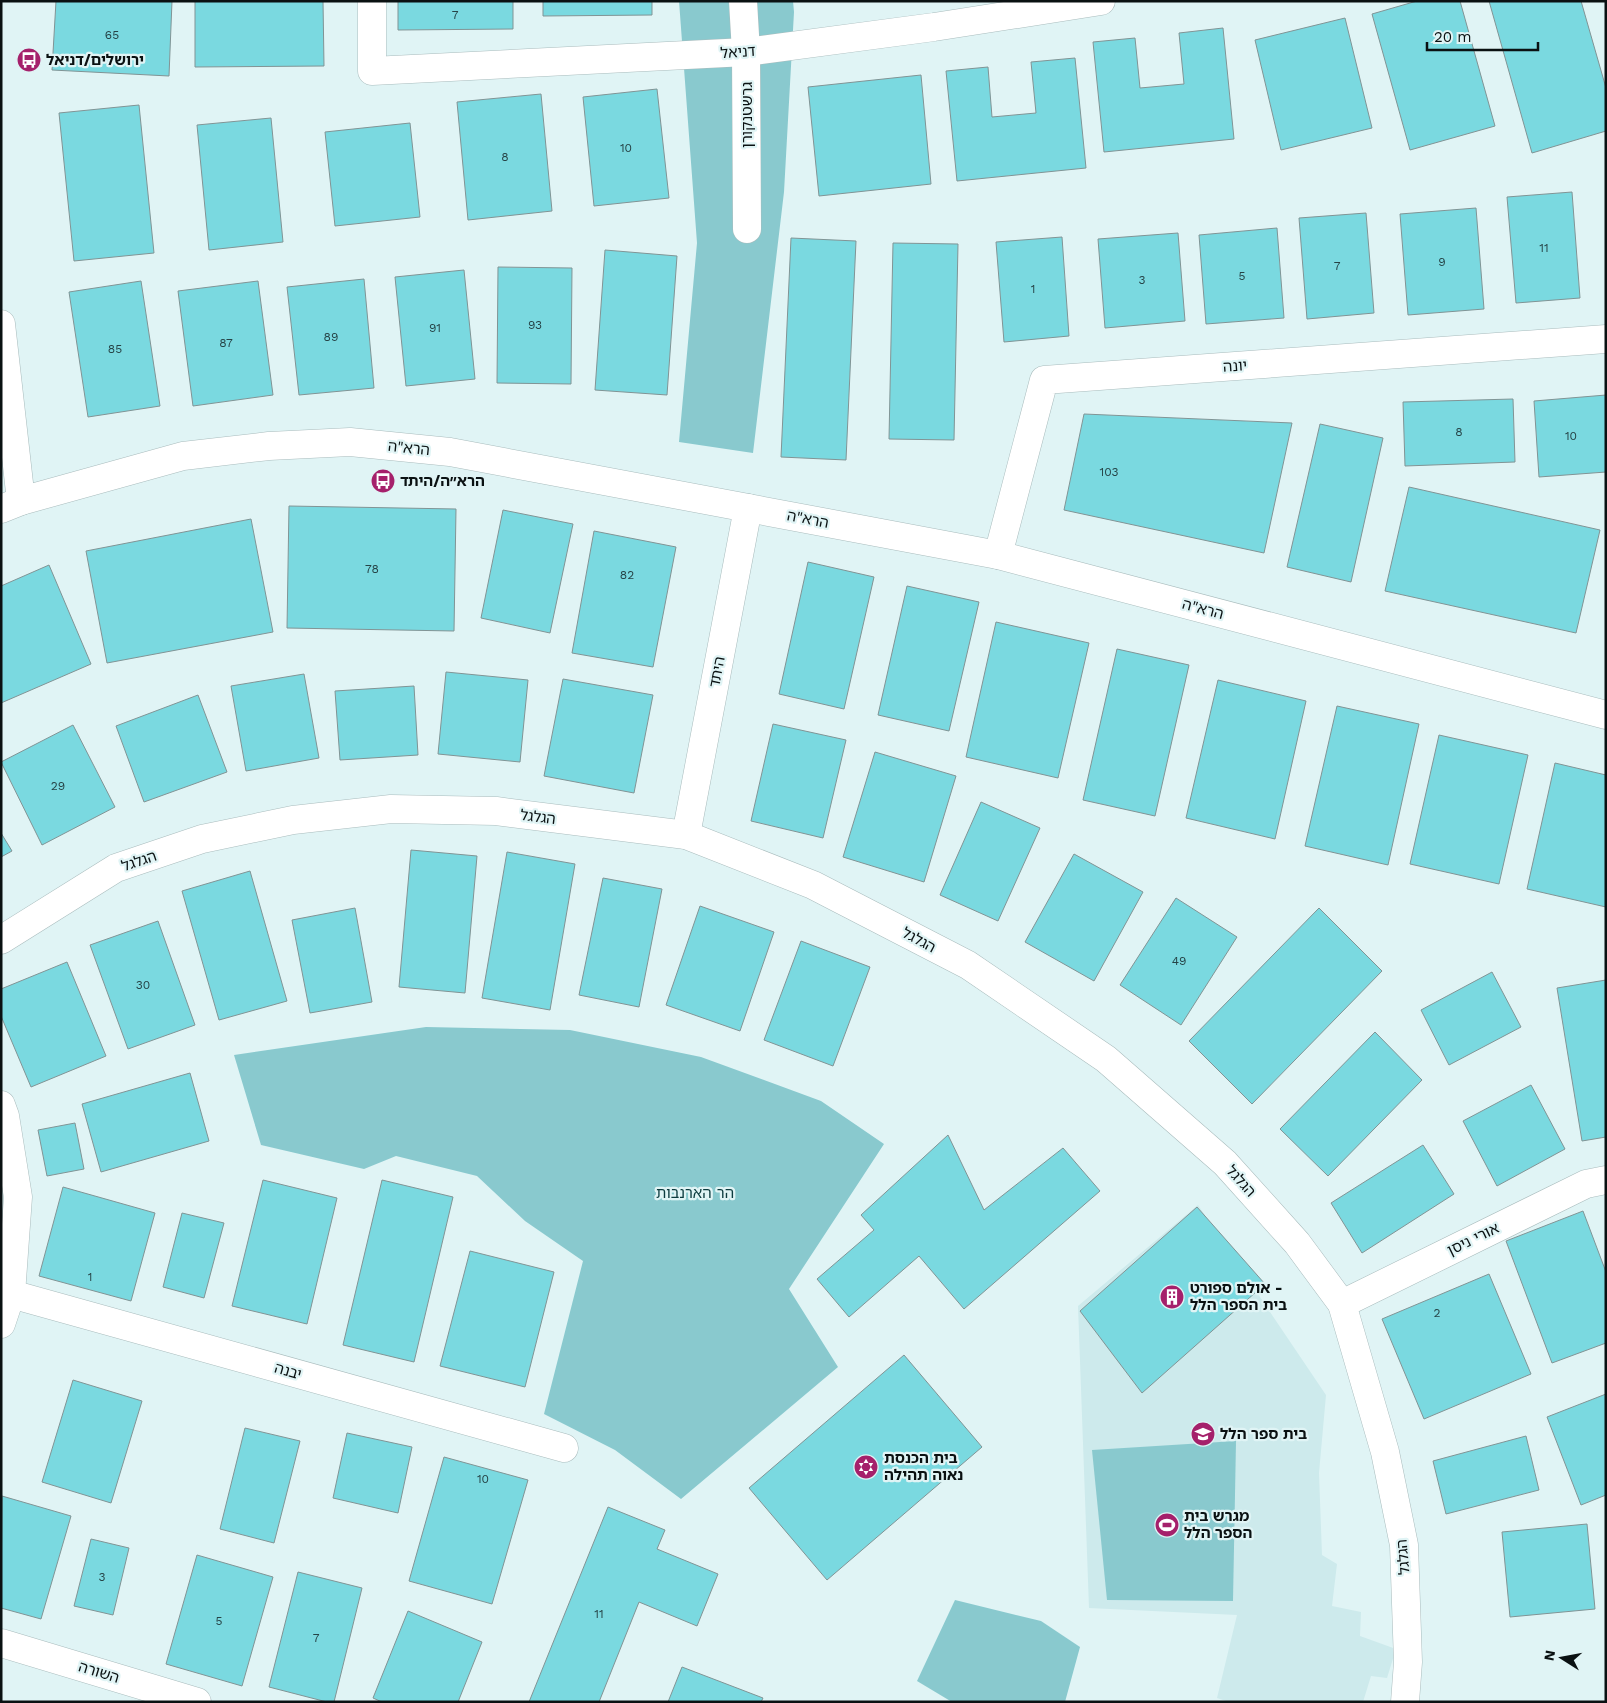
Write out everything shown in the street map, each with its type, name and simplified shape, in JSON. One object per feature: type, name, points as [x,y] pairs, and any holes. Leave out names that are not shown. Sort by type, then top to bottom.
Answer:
[{"type":"street","name":"דניאל","points":[[372,1],[372,71],[746,52],[934,27],[1101,1]]},
{"type":"street","name":"גרשטנקורן","points":[[743,1],[746,52],[747,229]]},
{"type":"street","points":[[1,324],[11,505]]},
{"type":"street","name":"יונה","points":[[998,555],[1044,380],[1606,339]]},
{"type":"street","name":"הרא\"ה","points":[[11,505],[183,456],[269,446],[350,442],[450,452],[998,555],[1606,715]]},
{"type":"street","name":"היתד","points":[[686,835],[748,508]]},
{"type":"street","name":"הגלגל","points":[[1,940],[116,868],[202,839],[294,820],[391,809],[496,811],[686,835],[813,885],[968,965],[1106,1059],[1225,1163],[1297,1243],[1342,1304],[1385,1452],[1404,1546],[1408,1662],[1405,1702]]},
{"type":"street","points":[[1,1105],[5,1116],[18,1197],[11,1294],[1,1324]]},
{"type":"street","name":"אורי ניסן","points":[[1342,1304],[1586,1184],[1606,1180]]},
{"type":"street","name":"יבנה","points":[[11,1294],[564,1448]]},
{"type":"street","name":"השורה","points":[[1,1643],[197,1702]]},
{"type":"shaded area","name":"בית ספר הלל","points":[[1198,1205],[1326,1395],[1319,1473],[1322,1555],[1337,1564],[1332,1606],[1361,1612],[1360,1636],[1396,1649],[1387,1678],[1371,1676],[1363,1702],[1229,1702],[1217,1698],[1237,1615],[1089,1608],[1078,1306]]},
{"type":"green space","points":[[679,1],[793,1],[794,12],[784,192],[753,453],[679,442],[697,243]]},
{"type":"green space","name":"הר הארנבות","points":[[426,1027],[570,1030],[701,1057],[821,1101],[884,1144],[789,1289],[838,1367],[681,1499],[615,1450],[544,1414],[583,1261],[525,1221],[477,1176],[396,1156],[364,1169],[261,1145],[234,1055]]},
{"type":"green space","name":"מגרש בית הספר הלל","points":[[1236,1441],[1233,1601],[1107,1600],[1092,1450]]},
{"type":"green space","points":[[955,1600],[1041,1621],[1080,1647],[1065,1702],[952,1702],[917,1681]]},
{"type":"building","points":[[56,1],[172,1],[169,76],[52,70]]},
{"type":"building","points":[[195,1],[323,1],[324,66],[195,67]]},
{"type":"building","points":[[398,1],[513,1],[513,29],[398,30]]},
{"type":"building","points":[[543,1],[652,1],[652,15],[543,16]]},
{"type":"building","points":[[1417,1],[1460,1],[1495,126],[1410,150],[1372,14]]},
{"type":"building","points":[[1489,1],[1581,1],[1606,88],[1606,131],[1532,153]]},
{"type":"building","points":[[1345,18],[1372,128],[1281,150],[1255,40]]},
{"type":"building","points":[[1223,28],[1234,139],[1104,152],[1093,42],[1135,38],[1140,88],[1184,84],[1179,33]]},
{"type":"building","points":[[1075,58],[1086,168],[957,181],[946,71],[988,67],[992,117],[1036,113],[1031,62]]},
{"type":"building","points":[[921,75],[931,184],[819,196],[808,87]]},
{"type":"building","points":[[657,89],[669,198],[594,206],[583,97]]},
{"type":"building","points":[[541,94],[552,211],[468,220],[457,102]]},
{"type":"building","points":[[139,105],[154,253],[74,261],[59,113]]},
{"type":"building","points":[[271,118],[283,242],[209,250],[197,125]]},
{"type":"building","points":[[410,123],[420,217],[335,226],[325,132]]},
{"type":"building","points":[[1572,192],[1580,298],[1516,303],[1507,197]]},
{"type":"building","points":[[1476,208],[1484,309],[1408,315],[1400,214]]},
{"type":"building","points":[[1366,213],[1374,313],[1307,319],[1299,218]]},
{"type":"building","points":[[1277,228],[1284,318],[1206,324],[1199,235]]},
{"type":"building","points":[[1178,233],[1185,321],[1105,328],[1098,239]]},
{"type":"building","points":[[1062,237],[1069,336],[1004,342],[996,242]]},
{"type":"building","points":[[791,238],[856,241],[846,460],[781,457]]},
{"type":"building","points":[[893,243],[958,244],[954,440],[889,439]]},
{"type":"building","points":[[605,250],[677,256],[667,395],[595,390]]},
{"type":"building","points":[[498,267],[572,268],[571,384],[497,383]]},
{"type":"building","points":[[464,270],[475,379],[406,386],[395,277]]},
{"type":"building","points":[[364,279],[374,388],[299,395],[287,287]]},
{"type":"building","points":[[141,281],[160,406],[88,417],[69,292]]},
{"type":"building","points":[[258,281],[273,395],[193,406],[178,291]]},
{"type":"building","points":[[1606,395],[1606,472],[1539,477],[1534,401]]},
{"type":"building","points":[[1513,399],[1515,462],[1405,466],[1403,402]]},
{"type":"building","points":[[1084,414],[1292,423],[1264,553],[1064,510]]},
{"type":"building","points":[[1320,424],[1383,438],[1351,582],[1287,567]]},
{"type":"building","points":[[1409,487],[1600,530],[1576,633],[1385,591]]},
{"type":"building","points":[[289,506],[456,509],[454,631],[287,628]]},
{"type":"building","points":[[503,510],[573,524],[550,633],[481,618]]},
{"type":"building","points":[[251,519],[273,632],[107,663],[86,551]]},
{"type":"building","points":[[594,531],[676,547],[653,667],[572,653]]},
{"type":"building","points":[[808,562],[874,577],[844,709],[779,694]]},
{"type":"building","points":[[49,565],[91,664],[1,703],[1,586]]},
{"type":"building","points":[[907,586],[979,602],[949,731],[878,715]]},
{"type":"building","points":[[996,622],[1089,643],[1058,778],[966,757]]},
{"type":"building","points":[[1117,649],[1189,665],[1155,816],[1083,800]]},
{"type":"building","points":[[446,672],[528,680],[520,762],[438,754]]},
{"type":"building","points":[[304,674],[319,758],[246,771],[231,686]]},
{"type":"building","points":[[563,679],[653,695],[634,793],[544,776]]},
{"type":"building","points":[[1218,680],[1306,701],[1275,839],[1186,818]]},
{"type":"building","points":[[414,686],[418,755],[340,760],[335,691]]},
{"type":"building","points":[[198,695],[227,772],[144,802],[116,726]]},
{"type":"building","points":[[1337,706],[1419,724],[1388,865],[1305,846]]},
{"type":"building","points":[[773,724],[846,740],[823,838],[751,821]]},
{"type":"building","points":[[73,725],[115,807],[42,845],[1,762]]},
{"type":"building","points":[[1439,735],[1528,755],[1499,884],[1410,864]]},
{"type":"building","points":[[875,752],[956,776],[924,882],[843,857]]},
{"type":"building","points":[[1555,763],[1606,775],[1606,907],[1527,889]]},
{"type":"building","points":[[981,802],[1040,828],[998,921],[940,895]]},
{"type":"building","points":[[1,833],[12,851],[1,857]]},
{"type":"building","points":[[411,850],[477,856],[465,993],[399,987]]},
{"type":"building","points":[[507,852],[575,864],[550,1010],[482,998]]},
{"type":"building","points":[[1074,854],[1143,892],[1094,981],[1025,942]]},
{"type":"building","points":[[250,871],[287,1001],[219,1020],[182,891]]},
{"type":"building","points":[[603,878],[662,889],[639,1007],[579,995]]},
{"type":"building","points":[[1176,898],[1237,937],[1181,1025],[1120,985]]},
{"type":"building","points":[[700,906],[774,932],[740,1031],[666,1005]]},
{"type":"building","points":[[355,908],[372,1002],[310,1013],[292,920]]},
{"type":"building","points":[[1319,908],[1382,971],[1252,1104],[1189,1041]]},
{"type":"building","points":[[158,921],[195,1025],[128,1049],[90,945]]},
{"type":"building","points":[[801,941],[870,967],[833,1066],[764,1040]]},
{"type":"building","points":[[67,962],[106,1056],[31,1087],[1,1016],[1,989]]},
{"type":"building","points":[[1492,972],[1521,1027],[1449,1065],[1421,1010]]},
{"type":"building","points":[[1606,980],[1606,1137],[1582,1141],[1557,988]]},
{"type":"building","points":[[1375,1032],[1422,1080],[1328,1176],[1280,1129]]},
{"type":"building","points":[[190,1073],[209,1141],[101,1172],[82,1104]]},
{"type":"building","points":[[1531,1085],[1565,1149],[1497,1186],[1463,1121]]},
{"type":"building","points":[[75,1123],[84,1169],[47,1176],[38,1130]]},
{"type":"building","points":[[948,1135],[984,1210],[1063,1148],[1100,1191],[964,1309],[919,1256],[849,1317],[817,1279],[874,1230],[861,1215]]},
{"type":"building","points":[[1423,1145],[1454,1194],[1362,1253],[1331,1203]]},
{"type":"building","points":[[263,1180],[337,1198],[307,1324],[232,1306]]},
{"type":"building","points":[[382,1180],[453,1197],[414,1362],[343,1345]]},
{"type":"building","points":[[63,1187],[155,1213],[131,1301],[39,1276]]},
{"type":"building","name":"אולם ספורט - בית הספר הלל","points":[[1197,1207],[1265,1284],[1142,1393],[1080,1311]]},
{"type":"building","points":[[1583,1211],[1606,1272],[1606,1343],[1552,1363],[1506,1241]]},
{"type":"building","points":[[182,1213],[224,1223],[204,1298],[163,1287]]},
{"type":"building","points":[[470,1251],[554,1272],[525,1387],[440,1366]]},
{"type":"building","points":[[1489,1274],[1531,1374],[1424,1419],[1382,1319]]},
{"type":"building","name":"בית הכנסת נאוה תהילה","points":[[904,1355],[982,1447],[827,1580],[749,1488]]},
{"type":"building","points":[[73,1380],[142,1401],[111,1503],[42,1482]]},
{"type":"building","points":[[1606,1394],[1606,1495],[1581,1505],[1547,1417]]},
{"type":"building","points":[[245,1428],[300,1441],[274,1543],[220,1529]]},
{"type":"building","points":[[347,1433],[412,1447],[398,1513],[333,1498]]},
{"type":"building","points":[[1526,1436],[1539,1490],[1446,1514],[1433,1461]]},
{"type":"building","points":[[444,1457],[528,1480],[492,1604],[409,1581]]},
{"type":"building","points":[[2,1496],[71,1516],[41,1619],[1,1608]]},
{"type":"building","points":[[608,1507],[665,1530],[657,1549],[718,1574],[697,1626],[639,1602],[599,1702],[529,1702]]},
{"type":"building","points":[[1587,1524],[1595,1609],[1510,1617],[1502,1532]]},
{"type":"building","points":[[91,1539],[129,1548],[113,1615],[74,1606]]},
{"type":"building","points":[[197,1555],[273,1577],[242,1686],[166,1664]]},
{"type":"building","points":[[298,1572],[362,1588],[334,1702],[327,1702],[269,1687]]},
{"type":"building","points":[[408,1611],[482,1642],[458,1702],[382,1702],[373,1698]]},
{"type":"building","points":[[682,1667],[763,1698],[761,1702],[668,1702]]},
{"type":"place","name":"ירושלים/דניאל","points":[[29,60]]},
{"type":"place","name":"הרא״ה/היתד","points":[[383,481]]},
{"type":"place","name":"אולם ספורט - בית הספר הלל","points":[[1172,1297]]},
{"type":"place","name":"בית ספר הלל","points":[[1203,1434]]},
{"type":"place","name":"בית הכנסת נאוה תהילה","points":[[866,1467]]},
{"type":"place","name":"מגרש בית הספר הלל","points":[[1167,1525]]}]
